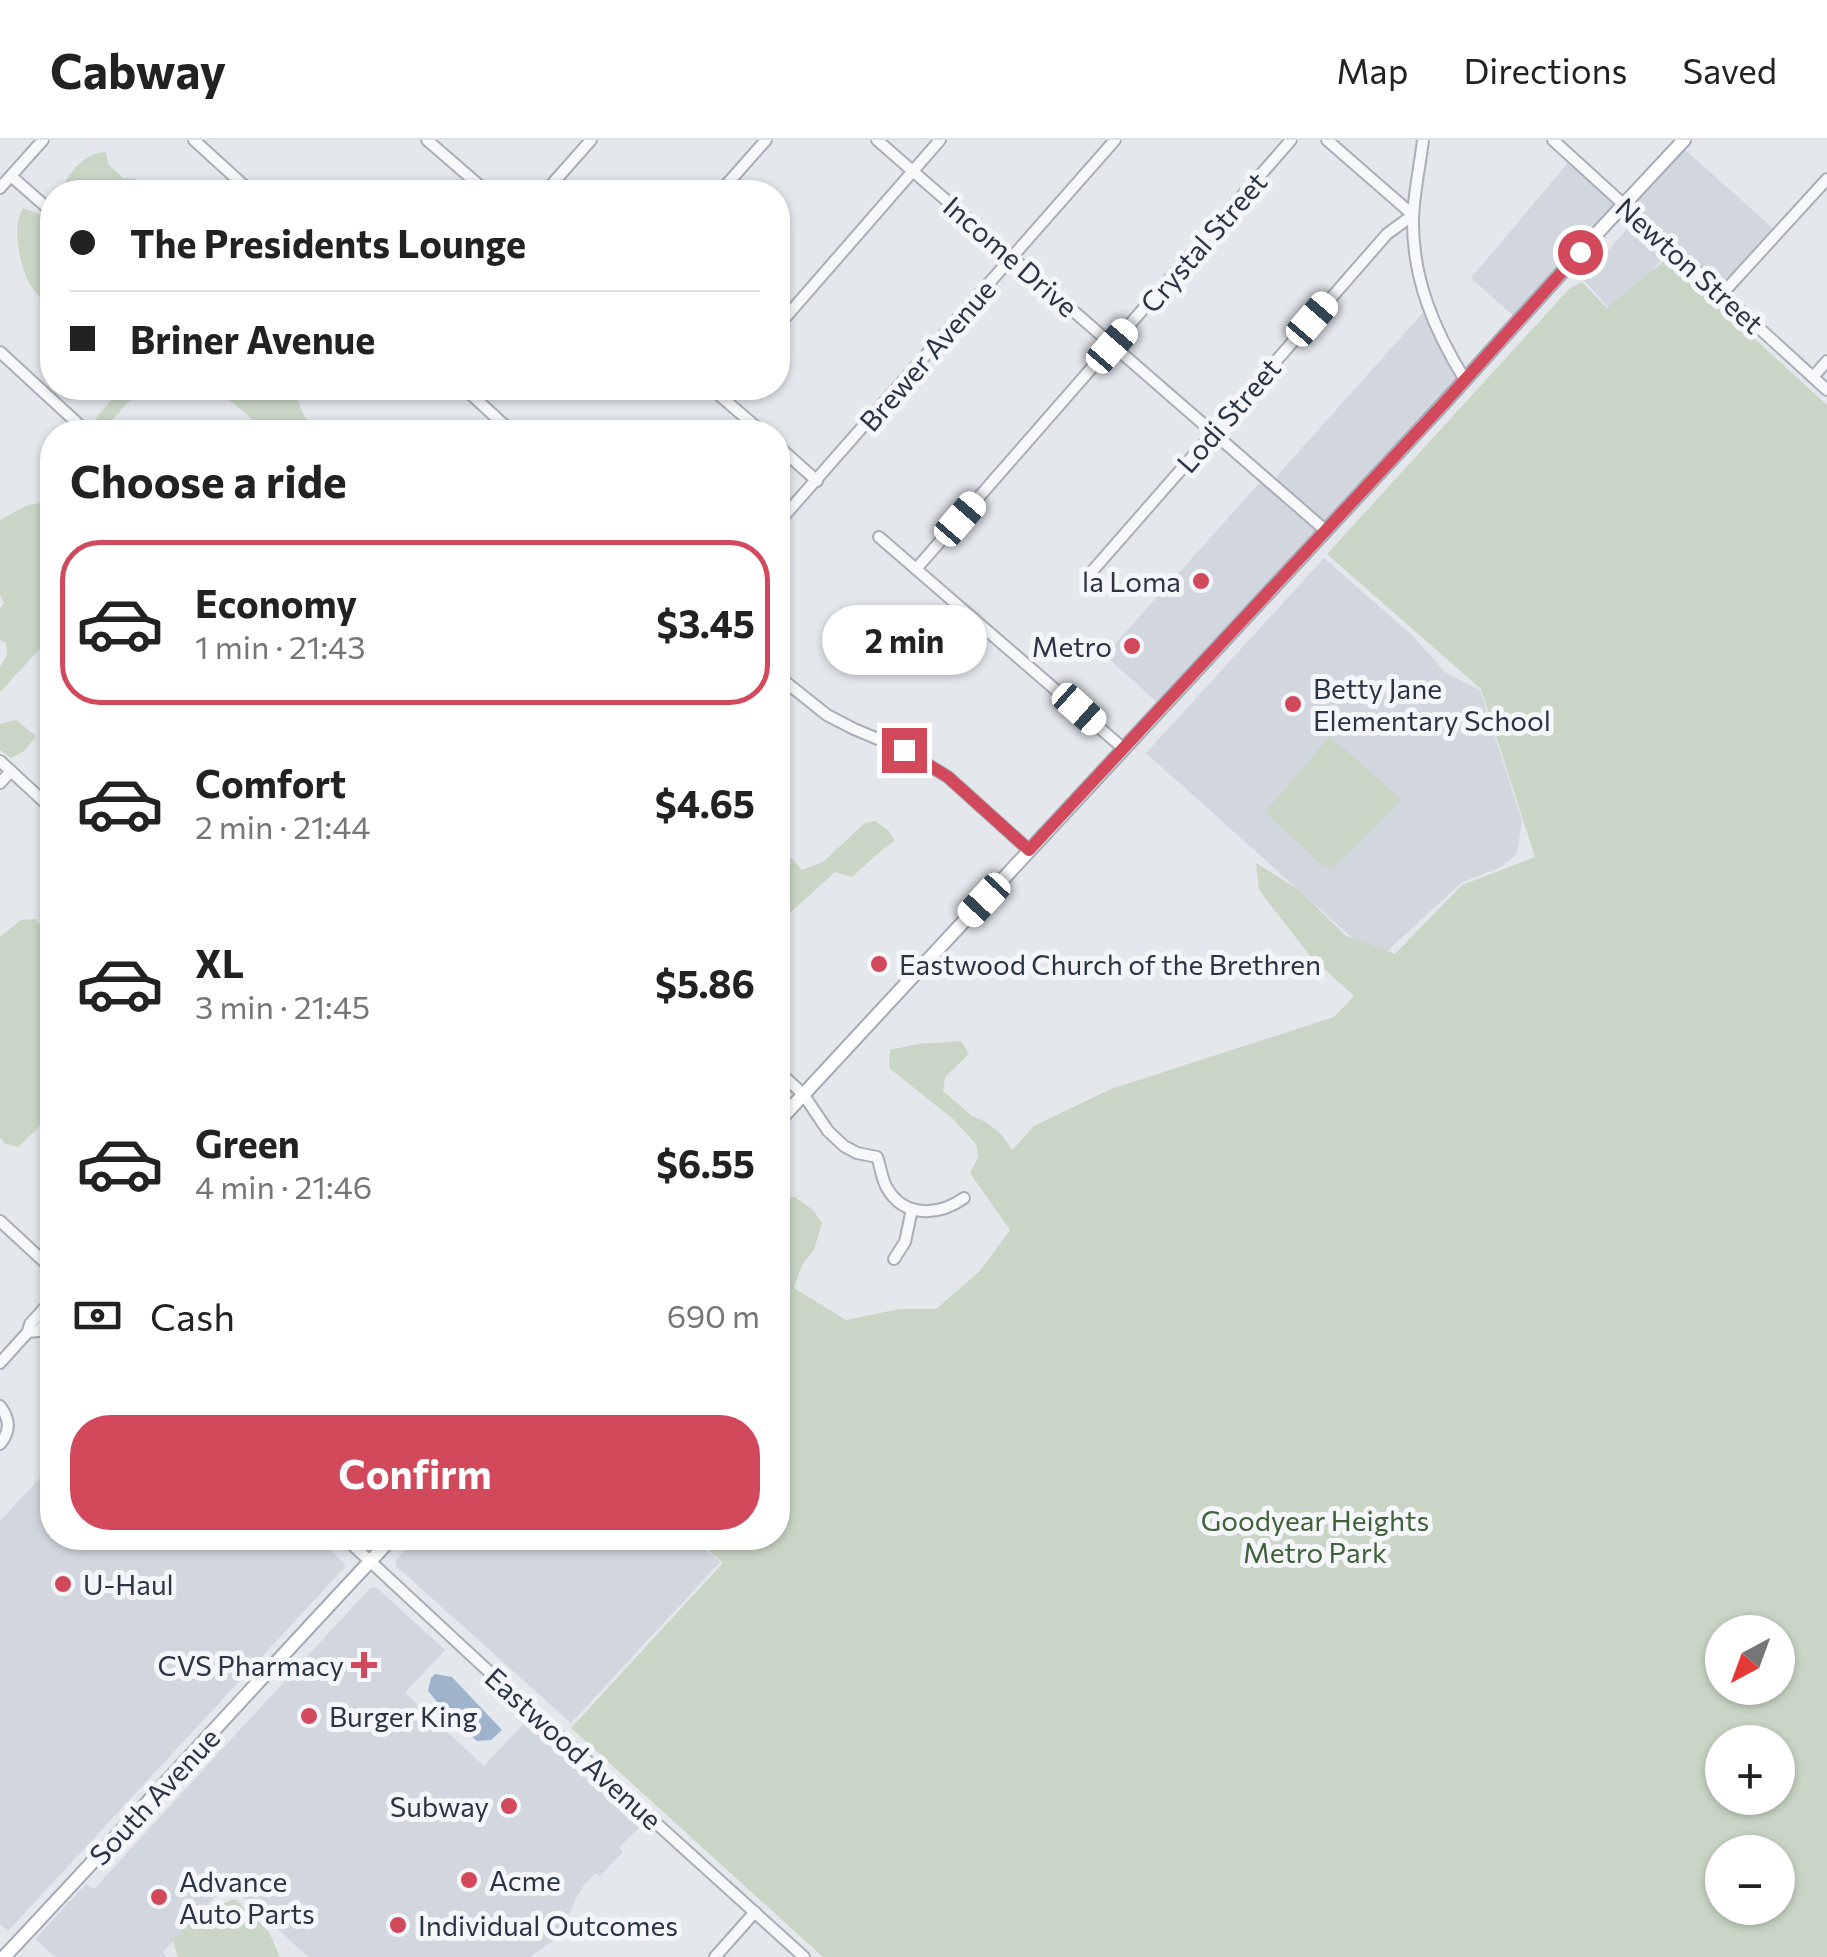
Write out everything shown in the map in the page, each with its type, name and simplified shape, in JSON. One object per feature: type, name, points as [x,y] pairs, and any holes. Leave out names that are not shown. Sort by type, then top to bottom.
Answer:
[{"type":"main road","points":[[790,1109],[1684,140]]},
{"type":"main road","name":"South Avenue","points":[[4,1957],[381,1550]]},
{"type":"street","points":[[0,188],[43,140]]},
{"type":"street","points":[[194,140],[239,180]]},
{"type":"street","points":[[428,140],[473,180]]},
{"type":"street","points":[[556,180],[591,140]]},
{"type":"street","points":[[731,180],[766,140]]},
{"type":"street","name":"Income Drive","points":[[878,140],[1325,530]]},
{"type":"street","points":[[790,312],[940,140]]},
{"type":"street","name":"Brewer Avenue","points":[[790,511],[1115,140]]},
{"type":"street","name":"Crystal Street","points":[[916,569],[1291,140]]},
{"type":"street","points":[[1327,140],[1413,215]]},
{"type":"street","points":[[1422,140],[1413,215],[1416,262],[1430,313],[1465,380]]},
{"type":"street","name":"Newton Street","points":[[1553,140],[1827,390]]},
{"type":"street","points":[[11,176],[40,201]]},
{"type":"street","points":[[1722,294],[1827,179]]},
{"type":"street","name":"Lodi Street","points":[[1088,576],[1387,234],[1413,215]]},
{"type":"street","points":[[0,352],[40,389]]},
{"type":"street","points":[[1813,376],[1827,361]]},
{"type":"street","points":[[52,400],[74,420]]},
{"type":"street","points":[[477,400],[499,420]]},
{"type":"street","points":[[728,400],[749,420]]},
{"type":"street","points":[[790,457],[817,481]]},
{"type":"street","points":[[879,537],[1124,749]]},
{"type":"street","points":[[790,686],[827,715],[904,750],[948,777],[1029,850]]},
{"type":"street","points":[[0,761],[40,798]]},
{"type":"street","points":[[0,783],[11,771]]},
{"type":"street","points":[[790,1082],[844,1146],[877,1157],[888,1191],[899,1202],[912,1210],[935,1212],[964,1198]]},
{"type":"street","points":[[894,1259],[905,1242],[912,1210]]},
{"type":"street","points":[[0,1221],[40,1258]]},
{"type":"street","points":[[0,1363],[40,1313]]},
{"type":"street","points":[[28,1332],[40,1329]]},
{"type":"street","points":[[0,1406],[8,1425],[0,1444]]},
{"type":"street","name":"Eastwood Avenue","points":[[358,1550],[804,1957]]},
{"type":"street","points":[[715,1957],[755,1912]]},
{"type":"shaded area","points":[[1680,145],[1778,233],[1722,294],[1623,204]]},
{"type":"shaded area","points":[[1572,158],[1623,204],[1519,321],[1471,278]]},
{"type":"shaded area","points":[[1629,229],[1664,257],[1614,314],[1583,279]]},
{"type":"shaded area","points":[[1428,307],[1465,380],[1162,707],[1105,655],[1264,478],[1272,484]]},
{"type":"shaded area","points":[[1324,558],[1415,638],[1445,672],[1480,690],[1522,821],[1517,854],[1501,867],[1461,883],[1383,955],[1369,953],[1146,753]]},
{"type":"shaded area","points":[[40,1478],[40,1550],[330,1550],[345,1567],[8,1931],[0,1924],[0,1521]]},
{"type":"shaded area","points":[[406,1550],[706,1550],[720,1562],[571,1723],[396,1566],[396,1560]]},
{"type":"shaded area","points":[[370,1588],[377,1588],[445,1650],[405,1693],[484,1766],[525,1722],[639,1828],[619,1847],[623,1852],[600,1876],[595,1873],[584,1885],[561,1935],[530,1957],[308,1957],[228,1883],[163,1952],[167,1957],[55,1957],[35,1939],[86,1884],[94,1889]]},
{"type":"green space","points":[[106,152],[108,164],[123,178],[138,180],[67,180],[78,165]]},
{"type":"green space","points":[[23,208],[40,214],[40,297],[21,262],[17,233]]},
{"type":"green space","name":"Goodyear Heights Metro Park","points":[[1669,257],[1827,405],[1827,1957],[823,1957],[571,1728],[723,1563],[708,1550],[790,1550],[790,1198],[813,1210],[822,1223],[814,1250],[802,1265],[794,1288],[846,1320],[899,1309],[936,1309],[980,1271],[1010,1230],[970,1173],[978,1157],[976,1144],[953,1119],[889,1068],[890,1050],[961,1041],[969,1054],[945,1077],[943,1091],[1002,1135],[1012,1150],[1034,1126],[1111,1089],[1334,1017],[1354,996],[1311,957],[1259,890],[1256,863],[1298,889],[1346,936],[1395,954],[1462,885],[1535,857],[1481,689],[1327,554],[1569,289],[1582,282],[1607,308]]},
{"type":"green space","points":[[111,400],[130,400],[112,420],[94,420]]},
{"type":"green space","points":[[230,400],[298,400],[308,420],[253,420]]},
{"type":"green space","points":[[40,503],[40,649],[0,692],[0,667],[7,655],[6,643],[0,640],[0,608],[4,603],[0,595],[0,520]]},
{"type":"green space","points":[[16,720],[36,736],[24,751],[11,758],[0,750],[0,724]]},
{"type":"green space","points":[[1330,736],[1402,800],[1333,868],[1321,864],[1265,812]]},
{"type":"green space","points":[[875,821],[895,841],[852,877],[835,872],[791,912],[790,858],[802,870],[823,862],[865,823]]},
{"type":"green space","points":[[35,919],[40,925],[40,1124],[18,1147],[4,1143],[0,1137],[0,937],[21,920]]},
{"type":"green space","points":[[235,1899],[269,1932],[280,1957],[178,1957],[173,1941],[199,1913]]},
{"type":"water","points":[[435,1674],[452,1677],[502,1730],[491,1740],[477,1741],[428,1691]]},
{"type":"place","name":"la Loma","points":[[1201,581]]},
{"type":"place","name":"Metro","points":[[1132,646]]},
{"type":"place","name":"Betty Jane Elementary School","points":[[1293,704]]},
{"type":"place","name":"Eastwood Church of the Brethren","points":[[879,964]]},
{"type":"place","name":"U-Haul","points":[[63,1584]]},
{"type":"place","name":"CVS Pharmacy","points":[[364,1665]]},
{"type":"place","name":"Burger King","points":[[309,1716]]},
{"type":"place","name":"Subway","points":[[509,1806]]},
{"type":"place","name":"Acme","points":[[469,1880]]},
{"type":"place","name":"Advance Auto Parts","points":[[159,1897]]},
{"type":"place","name":"Individual Outcomes","points":[[398,1925]]},
{"type":"route","points":[[904,750],[948,777],[1029,850],[1580,252]]}]
